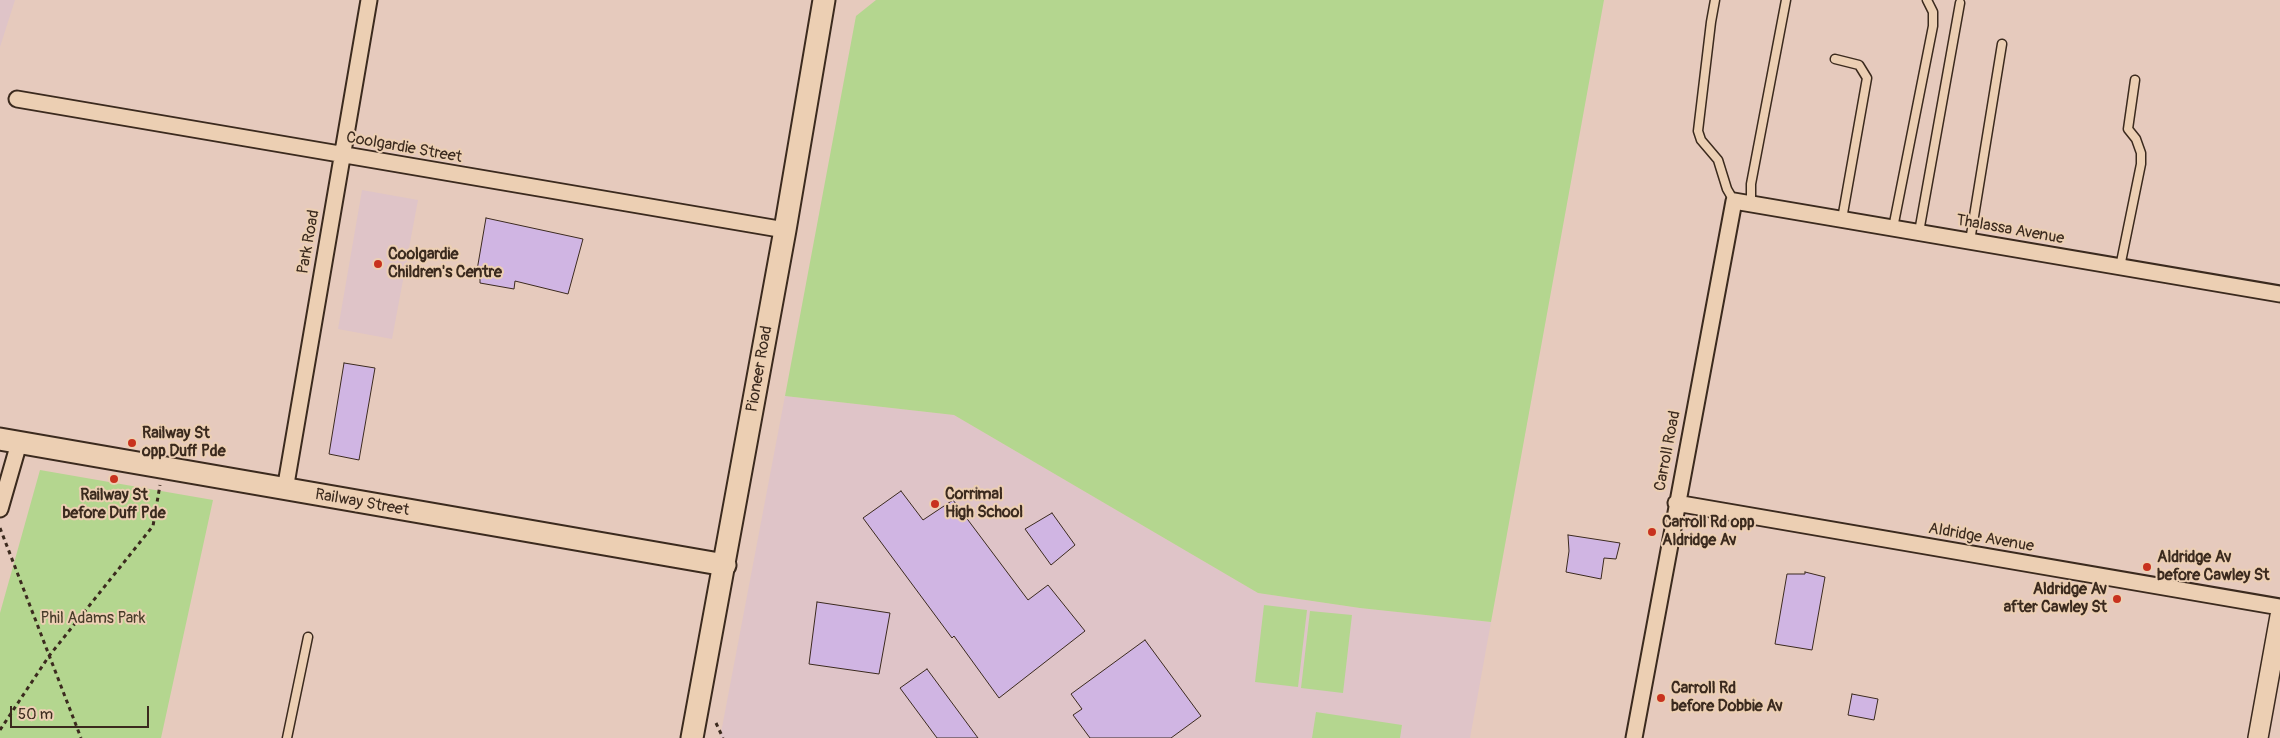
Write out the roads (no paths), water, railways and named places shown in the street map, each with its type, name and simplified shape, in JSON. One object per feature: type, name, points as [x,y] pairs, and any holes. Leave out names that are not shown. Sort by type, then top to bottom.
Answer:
[{"type":"main road","name":"Pioneer Road","points":[[692,738],[785,230],[824,0]]},
{"type":"main road","name":"Railway Street","points":[[10,441],[725,565]]},
{"type":"street","name":"Park Road","points":[[285,490],[369,0]]},
{"type":"street","name":"Coolgardie Street","points":[[17,99],[342,156],[785,230]]},
{"type":"street","name":"Thalassa Avenue","points":[[1734,201],[2280,294]]},
{"type":"street","name":"Carroll Road","points":[[1634,738],[1676,503],[1734,201]]},
{"type":"street","points":[[0,509],[10,441]]},
{"type":"street","name":"Aldridge Avenue","points":[[1676,503],[2280,607]]},
{"type":"street","points":[[2258,738],[2280,616]]},
{"type":"lane","points":[[1715,0],[1710,22],[1698,131],[1701,140],[1718,160],[1734,201]]},
{"type":"lane","points":[[1751,204],[1751,184],[1786,0]]},
{"type":"lane","points":[[1893,228],[1933,26],[1933,12],[1927,0]]},
{"type":"lane","points":[[1919,232],[1960,3]]},
{"type":"lane","points":[[1970,241],[2002,44]]},
{"type":"lane","points":[[1835,59],[1859,65],[1867,78],[1842,219]]},
{"type":"lane","points":[[2120,267],[2141,164],[2139,146],[2128,129],[2135,80]]},
{"type":"lane","points":[[287,738],[308,637]]},
{"type":"place","name":"Coolgardie Children's Centre","points":[[378,264]]},
{"type":"place","name":"Railway St opp Duff Pde","points":[[132,443]]},
{"type":"place","name":"Railway St before Duff Pde","points":[[114,479]]},
{"type":"place","name":"Corrimal High School","points":[[935,504]]},
{"type":"place","name":"Carroll Rd opp Aldridge Av","points":[[1652,532]]},
{"type":"place","name":"Aldridge Av before Cawley St","points":[[2147,567]]},
{"type":"place","name":"Aldridge Av after Cawley St","points":[[2117,599]]},
{"type":"place","name":"Carroll Rd before Dobbie Av","points":[[1661,698]]},
{"type":"park label","name":"Phil Adams Park","points":[[93,619]]}]
